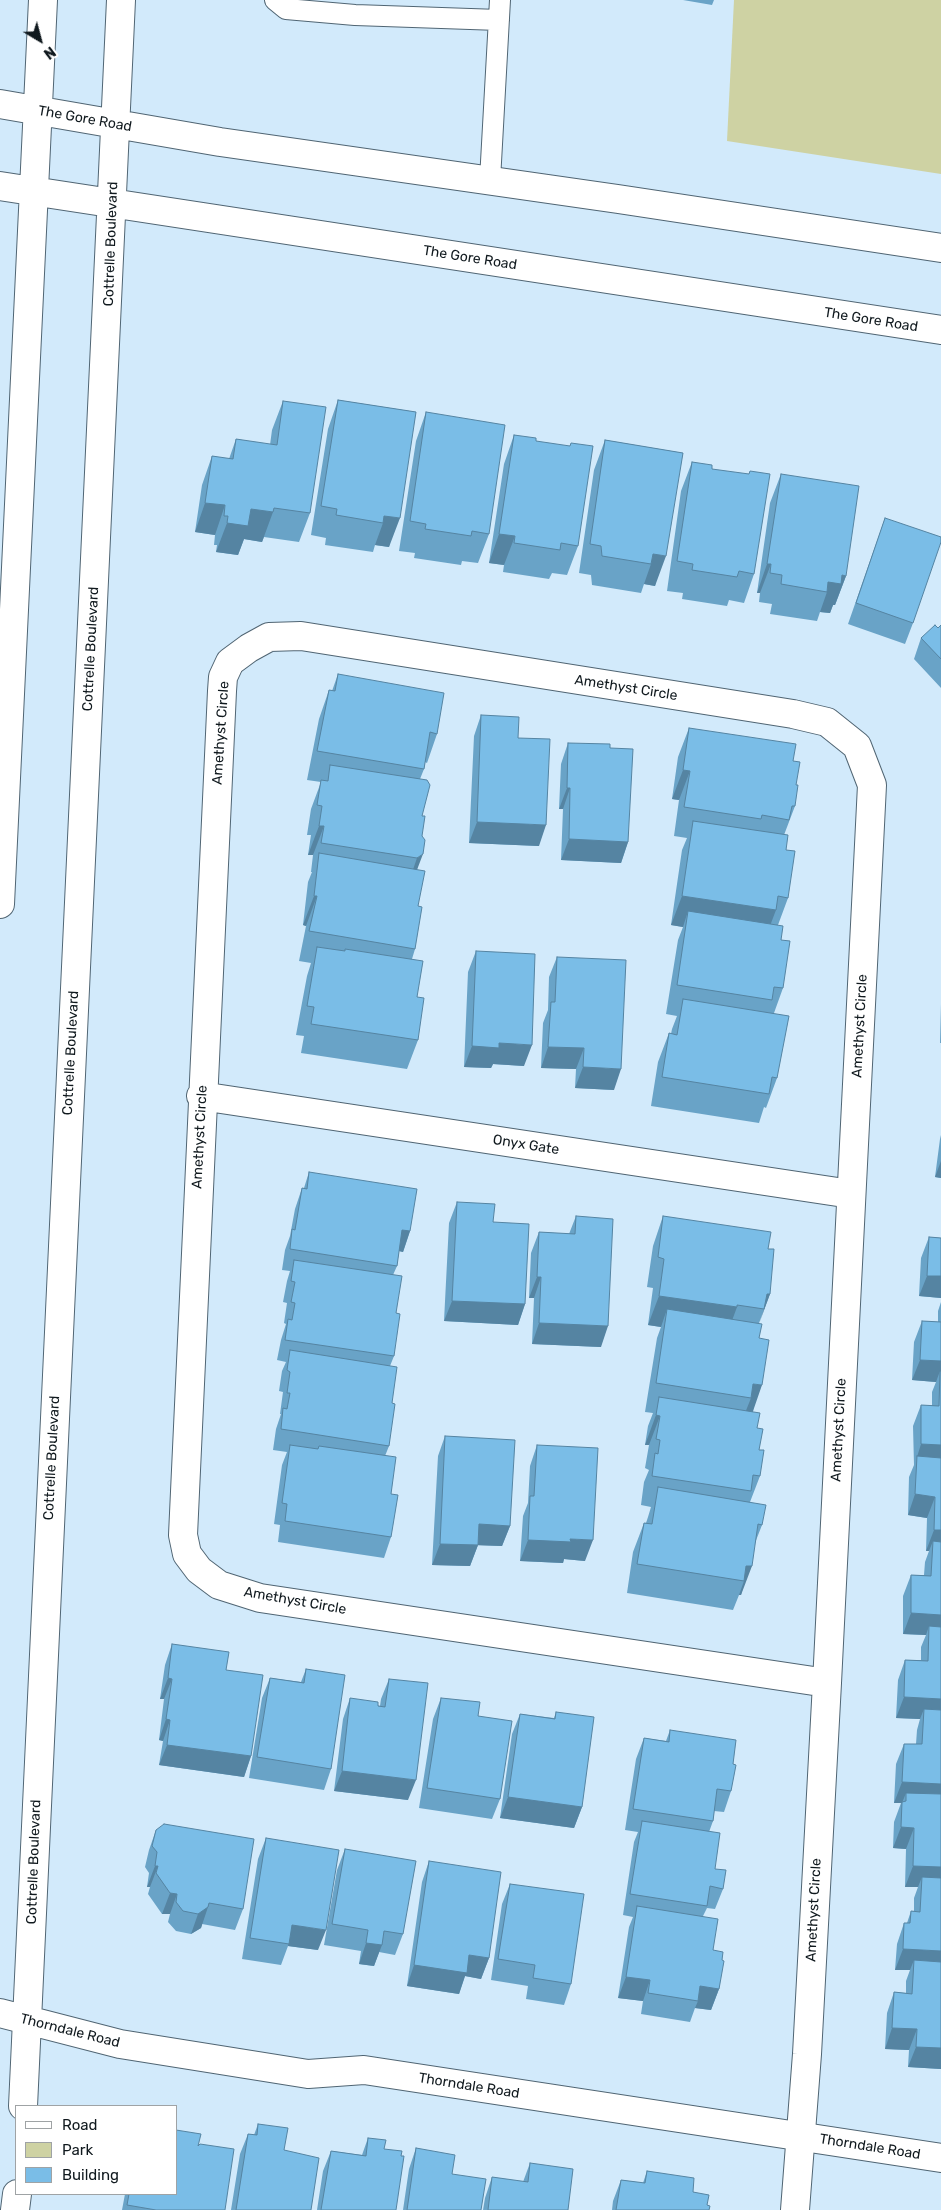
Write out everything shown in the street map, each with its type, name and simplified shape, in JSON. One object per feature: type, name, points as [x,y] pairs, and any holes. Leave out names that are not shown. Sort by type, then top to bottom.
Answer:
[{"type":"street","points":[[0,904],[43,0]]},
{"type":"street","name":"Cottrelle Boulevard","points":[[23,2105],[121,0]]},
{"type":"street","name":"The Gore Road","points":[[0,104],[220,142],[490,180],[941,248]]},
{"type":"street","name":"The Gore Road","points":[[0,186],[941,330]]},
{"type":"street","name":"Amethyst Circle","points":[[796,2210],[827,1683],[872,785],[857,746],[827,722],[793,714],[301,636],[269,637],[249,648],[230,662],[223,677],[201,1096],[183,1535],[187,1554],[199,1570],[219,1585],[260,1598],[827,1683]]},
{"type":"street","name":"Onyx Gate","points":[[201,1096],[851,1194]]},
{"type":"street","name":"Thorndale Road","points":[[0,2013],[120,2044],[308,2074],[364,2070],[941,2158]]},
{"type":"street","points":[[15,2210],[17,2195]]},
{"type":"lane","points":[[275,0],[286,9],[355,15],[499,20]]},
{"type":"lane","points":[[490,180],[500,0]]},
{"type":"green space","points":[[734,0],[941,0],[941,174],[727,141]]},
{"type":"building","points":[[338,400],[416,412],[400,518],[384,516],[383,523],[336,515],[337,509],[321,506]]},
{"type":"building","points":[[283,401],[326,407],[310,513],[274,508],[273,512],[251,509],[248,526],[227,523],[228,516],[224,516],[225,505],[205,503],[212,456],[233,459],[236,439],[277,445]]},
{"type":"building","points":[[426,412],[505,425],[489,534],[472,531],[471,536],[425,529],[426,524],[410,521]]},
{"type":"building","points":[[514,435],[536,438],[536,441],[570,446],[571,443],[593,446],[578,546],[561,543],[560,550],[514,543],[515,536],[499,534]]},
{"type":"building","points":[[605,440],[683,453],[666,556],[653,554],[651,564],[602,556],[601,546],[590,544]]},
{"type":"building","points":[[692,462],[712,465],[712,469],[749,474],[750,471],[770,474],[754,574],[739,571],[737,577],[692,570],[693,564],[677,561]]},
{"type":"building","points":[[781,474],[859,486],[846,576],[842,575],[841,584],[828,582],[827,592],[781,584],[782,575],[770,573],[771,564],[767,564]]},
{"type":"building","points":[[885,518],[941,537],[941,542],[913,623],[856,603]]},
{"type":"building","points":[[935,625],[938,628],[941,625],[941,659],[921,638]]},
{"type":"building","points":[[338,674],[444,693],[437,734],[430,732],[424,769],[317,751],[329,690],[335,691]]},
{"type":"building","points":[[481,715],[519,717],[518,738],[550,739],[546,825],[477,822]]},
{"type":"building","points":[[689,728],[796,744],[793,761],[800,762],[796,785],[798,785],[795,806],[792,806],[789,820],[762,815],[761,819],[684,807],[690,771],[683,770]]},
{"type":"building","points":[[568,743],[610,744],[610,748],[633,749],[628,842],[569,839],[570,788],[567,788]]},
{"type":"building","points":[[330,765],[427,780],[430,785],[422,816],[425,816],[422,836],[425,840],[423,854],[417,858],[321,843],[324,826],[319,826],[322,806],[317,805],[321,780],[328,781]]},
{"type":"building","points":[[693,821],[788,835],[786,850],[795,851],[788,898],[778,896],[776,910],[682,896]]},
{"type":"building","points":[[319,853],[425,871],[418,906],[422,907],[415,949],[309,931],[317,896],[314,896]]},
{"type":"building","points":[[688,911],[783,926],[781,940],[790,941],[783,988],[774,987],[772,1000],[677,985]]},
{"type":"building","points":[[317,947],[345,951],[345,949],[423,961],[417,997],[424,998],[418,1040],[311,1024],[314,1007],[307,1006]]},
{"type":"building","points":[[476,951],[535,954],[532,1045],[499,1043],[499,1048],[472,1046]]},
{"type":"building","points":[[557,957],[626,960],[621,1069],[583,1067],[584,1048],[548,1047],[551,1002],[555,1002]]},
{"type":"building","points":[[683,999],[789,1016],[777,1078],[772,1077],[769,1094],[662,1077],[669,1033],[677,1035]]},
{"type":"building","points":[[309,1172],[417,1189],[410,1231],[402,1230],[397,1266],[290,1249],[292,1229],[295,1230],[302,1188],[307,1189]]},
{"type":"building","points":[[457,1202],[495,1204],[493,1222],[529,1224],[525,1304],[452,1301]]},
{"type":"building","points":[[576,1216],[613,1219],[608,1326],[539,1323],[541,1277],[537,1277],[539,1232],[575,1234]]},
{"type":"building","points":[[663,1216],[771,1232],[768,1249],[774,1249],[770,1294],[767,1294],[764,1309],[659,1296],[664,1259],[658,1257]]},
{"type":"building","points":[[929,1237],[941,1238],[941,1276],[927,1276]]},
{"type":"building","points":[[294,1260],[402,1276],[396,1313],[400,1314],[394,1356],[285,1340],[288,1319],[292,1320],[295,1303],[291,1302],[295,1282],[291,1281]]},
{"type":"building","points":[[667,1309],[762,1324],[759,1338],[769,1340],[762,1385],[753,1384],[751,1398],[656,1383]]},
{"type":"building","points":[[922,1321],[941,1322],[941,1361],[920,1360]]},
{"type":"building","points":[[290,1350],[397,1367],[392,1403],[395,1404],[389,1446],[281,1429],[283,1408],[287,1409],[290,1393],[287,1393],[290,1372],[287,1370]]},
{"type":"building","points":[[940,1371],[941,1445],[921,1444],[921,1405],[939,1406]]},
{"type":"building","points":[[659,1397],[760,1413],[757,1428],[763,1429],[759,1450],[764,1450],[760,1476],[753,1475],[751,1491],[652,1476],[655,1453],[658,1454],[660,1440],[656,1439],[660,1416],[656,1415]]},
{"type":"building","points":[[445,1436],[515,1440],[510,1526],[479,1524],[478,1545],[440,1544]]},
{"type":"building","points":[[290,1445],[318,1449],[319,1446],[396,1457],[391,1494],[398,1495],[391,1537],[285,1521],[287,1504],[282,1503]]},
{"type":"building","points":[[537,1445],[598,1448],[593,1540],[570,1539],[571,1542],[528,1540],[530,1496],[534,1496]]},
{"type":"building","points":[[917,1456],[941,1458],[941,1530],[934,1530],[935,1497],[915,1494]]},
{"type":"building","points":[[658,1487],[766,1505],[762,1525],[758,1524],[752,1566],[746,1566],[744,1581],[637,1564],[644,1523],[652,1524]]},
{"type":"building","points":[[933,1541],[941,1542],[941,1615],[911,1613],[911,1575],[931,1576]]},
{"type":"building","points":[[929,1626],[941,1627],[941,1699],[904,1697],[905,1660],[928,1661]]},
{"type":"building","points":[[172,1644],[229,1652],[226,1670],[263,1675],[251,1756],[167,1745],[170,1720],[166,1719],[172,1679],[168,1678]]},
{"type":"building","points":[[306,1669],[345,1675],[331,1769],[257,1757],[270,1678],[304,1683]]},
{"type":"building","points":[[389,1679],[428,1683],[416,1780],[342,1771],[350,1698],[378,1702],[378,1706],[385,1707]]},
{"type":"building","points":[[441,1698],[480,1702],[478,1716],[512,1721],[500,1799],[427,1788]]},
{"type":"building","points":[[924,1709],[941,1710],[941,1784],[902,1782],[904,1744],[922,1744]]},
{"type":"building","points":[[556,1712],[594,1717],[582,1807],[508,1797],[520,1714],[555,1719]]},
{"type":"building","points":[[670,1730],[736,1740],[733,1764],[736,1765],[731,1791],[717,1789],[713,1821],[633,1809],[644,1738],[669,1742]]},
{"type":"building","points":[[906,1793],[941,1794],[941,1867],[913,1866],[914,1828],[901,1827],[902,1802],[906,1801]]},
{"type":"building","points":[[642,1821],[720,1833],[715,1869],[726,1870],[723,1889],[710,1886],[707,1906],[630,1894]]},
{"type":"building","points":[[164,1824],[254,1839],[243,1909],[209,1903],[208,1907],[198,1914],[183,1911],[176,1902],[177,1894],[170,1893],[156,1873],[158,1866],[155,1866],[157,1852],[152,1846],[156,1830]]},
{"type":"building","points":[[266,1838],[339,1850],[326,1930],[292,1925],[289,1944],[250,1938]]},
{"type":"building","points":[[345,1849],[416,1861],[403,1934],[384,1931],[382,1945],[366,1943],[368,1930],[332,1924]]},
{"type":"building","points":[[429,1861],[501,1872],[489,1958],[469,1955],[467,1973],[414,1965]]},
{"type":"building","points":[[922,1877],[941,1878],[941,1951],[903,1949],[904,1923],[910,1923],[911,1911],[920,1912]]},
{"type":"building","points":[[510,1884],[584,1894],[571,1984],[533,1978],[535,1965],[498,1959]]},
{"type":"building","points":[[637,1906],[718,1919],[713,1950],[723,1952],[722,1960],[724,1961],[719,1989],[700,1986],[698,2001],[648,1993],[650,1980],[626,1977]]},
{"type":"building","points":[[914,1960],[941,1962],[941,2048],[916,2047],[917,2029],[892,2028],[894,1992],[912,1994]]},
{"type":"building","points":[[258,2124],[288,2128],[284,2150],[319,2158],[311,2210],[236,2210],[248,2134],[257,2135]]},
{"type":"building","points":[[178,2130],[201,2134],[198,2146],[200,2144],[234,2149],[225,2210],[156,2210],[127,2205],[129,2195],[178,2195]]},
{"type":"building","points":[[368,2138],[386,2140],[384,2149],[402,2151],[401,2156],[404,2156],[396,2210],[321,2210],[331,2151],[366,2156]]},
{"type":"building","points":[[416,2148],[455,2155],[452,2174],[486,2179],[481,2210],[407,2210]]},
{"type":"building","points":[[530,2163],[573,2169],[568,2210],[488,2210],[492,2177],[528,2182]]},
{"type":"building","points":[[647,2171],[694,2178],[693,2192],[709,2195],[707,2205],[710,2206],[709,2210],[616,2210],[621,2180],[645,2183]]}]
